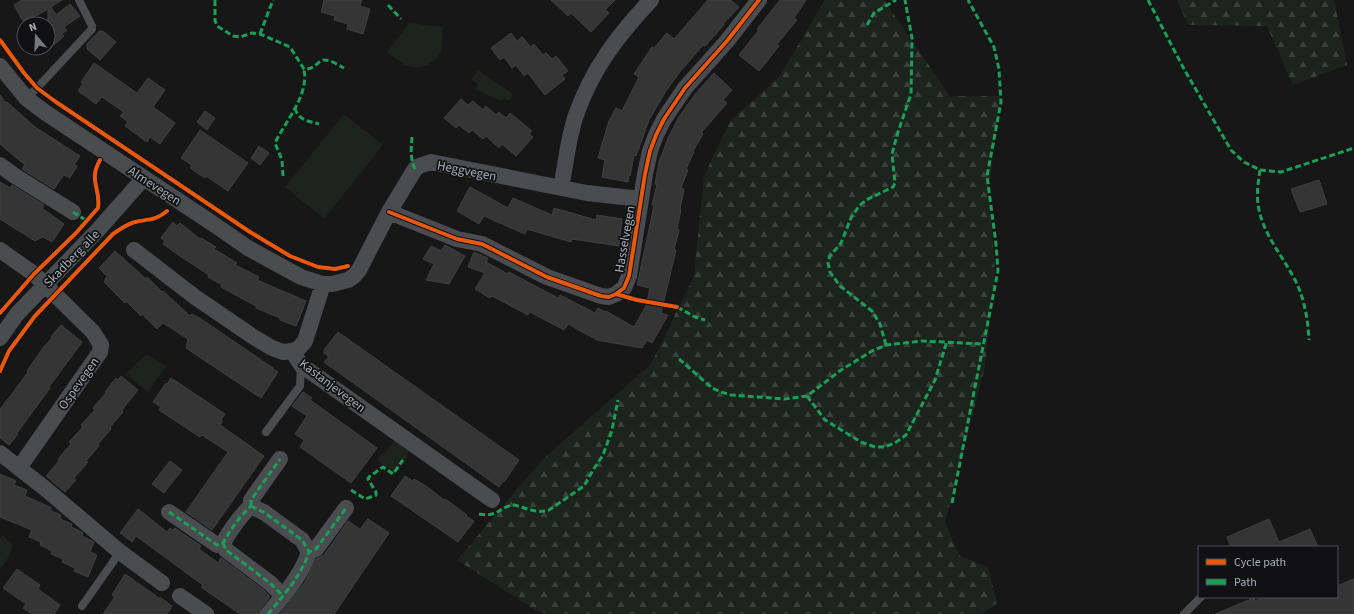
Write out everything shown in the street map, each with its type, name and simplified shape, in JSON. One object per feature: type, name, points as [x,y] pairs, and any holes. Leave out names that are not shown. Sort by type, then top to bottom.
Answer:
[{"type":"street","points":[[561,188],[567,147],[576,116],[594,71],[616,40],[651,0]]},
{"type":"street","name":"Hasselvegen","points":[[389,212],[457,239],[482,244],[564,284],[601,296],[609,297],[616,294],[624,288],[629,276],[640,198],[650,151],[656,135],[664,119],[685,88],[723,47],[759,0]]},
{"type":"street","name":"Almevegen","points":[[0,66],[26,98],[46,113],[248,248],[301,277],[323,284]]},
{"type":"street","name":"Heggvegen","points":[[323,284],[341,283],[354,276],[363,264],[389,212],[415,169],[431,162],[587,193],[640,198]]},
{"type":"street","points":[[0,165],[73,212]]},
{"type":"street","name":"Skadberg alle","points":[[0,338],[17,314],[97,231],[144,178]]},
{"type":"street","points":[[0,250],[34,274],[45,284]]},
{"type":"street","name":"Kastanjevegen","points":[[134,250],[194,296],[252,336],[272,348],[297,358],[492,500]]},
{"type":"street","name":"Ospevegen","points":[[19,468],[100,352],[101,345],[93,332],[45,284]]},
{"type":"street","points":[[297,358],[299,348],[305,341],[323,284]]},
{"type":"street","points":[[0,453],[48,490],[120,552],[162,583]]},
{"type":"street","points":[[169,512],[217,545],[223,542],[231,527],[251,506],[251,500],[280,459]]},
{"type":"street","points":[[251,506],[265,513],[302,540],[309,552]]},
{"type":"street","points":[[268,614],[283,596],[305,564],[309,552],[316,549],[346,508]]},
{"type":"street","points":[[223,542],[226,550],[270,583],[283,596]]},
{"type":"street","points":[[180,596],[206,614]]},
{"type":"lane","points":[[26,98],[92,29],[92,26],[79,0]]},
{"type":"lane","points":[[266,432],[300,386],[297,358]]},
{"type":"lane","points":[[82,606],[120,552]]},
{"type":"lane","points":[[1184,614],[1200,598]]},
{"type":"green space","points":[[825,0],[884,0],[950,96],[1000,96],[989,191],[995,271],[985,367],[945,522],[960,556],[988,567],[997,603],[981,614],[546,614],[535,610],[457,560],[542,460],[651,364],[694,276],[704,176],[731,120],[779,77]]},
{"type":"green space","points":[[1177,0],[1334,0],[1347,65],[1293,85],[1267,26],[1188,25]]},
{"type":"green space","points":[[409,23],[443,27],[440,52],[433,61],[426,66],[408,66],[387,52]]},
{"type":"green space","points":[[478,70],[512,93],[513,96],[510,100],[504,98],[502,101],[475,90],[478,84],[471,80]]},
{"type":"green space","points":[[344,114],[383,145],[324,219],[285,187]]},
{"type":"green space","points":[[147,354],[166,366],[148,392],[126,374]]},
{"type":"green space","points":[[395,440],[408,450],[408,453],[406,460],[395,474],[377,460]]},
{"type":"green space","points":[[2,535],[13,545],[7,560],[0,569],[0,538]]},
{"type":"building","points":[[22,0],[62,0],[51,7],[56,15],[70,4],[80,16],[64,27],[67,30],[62,34],[64,36],[56,43],[56,16],[48,16],[48,9],[36,16],[20,16],[14,5]]},
{"type":"building","points":[[324,0],[362,0],[360,6],[370,9],[363,34],[347,29],[348,24],[334,20],[335,16],[321,12]]},
{"type":"building","points":[[551,0],[615,0],[605,10],[609,13],[591,32],[571,13],[568,16]]},
{"type":"building","points":[[708,0],[731,0],[739,7],[705,46],[703,45],[666,91],[649,120],[636,156],[634,155],[628,182],[602,177],[605,160],[598,158],[609,121],[616,108],[622,111],[639,77],[634,74],[652,47],[654,48],[667,33],[674,39]]},
{"type":"building","points":[[780,0],[806,0],[794,18],[797,20],[777,44],[779,46],[759,71],[739,55]]},
{"type":"building","points":[[99,31],[103,31],[116,42],[100,60],[87,49],[87,44]]},
{"type":"building","points":[[511,33],[517,41],[522,37],[531,47],[534,44],[543,55],[546,53],[552,59],[556,56],[568,71],[562,75],[565,79],[545,95],[528,73],[524,76],[516,65],[512,68],[504,57],[500,60],[491,48]]},
{"type":"building","points":[[94,63],[137,93],[148,78],[165,90],[153,107],[175,123],[160,144],[150,137],[147,142],[125,126],[128,122],[120,116],[124,112],[102,97],[96,104],[78,91],[83,83],[81,82]]},
{"type":"building","points":[[714,73],[732,90],[723,100],[727,103],[701,133],[703,134],[693,151],[694,152],[686,169],[688,170],[681,188],[684,189],[677,229],[679,230],[674,250],[676,250],[661,313],[668,315],[652,343],[647,340],[642,348],[597,340],[568,324],[564,330],[530,312],[528,315],[492,296],[490,298],[475,289],[485,273],[468,267],[474,252],[488,258],[486,262],[508,274],[509,272],[558,298],[560,295],[595,313],[598,308],[605,312],[606,311],[634,327],[646,306],[650,288],[637,285],[654,205],[652,205],[657,184],[655,184],[659,162],[668,138],[679,117],[696,93]]},
{"type":"building","points":[[0,95],[6,103],[7,102],[35,127],[80,156],[74,165],[77,166],[70,178],[64,175],[54,189],[22,169],[25,165],[0,144]]},
{"type":"building","points":[[461,99],[468,105],[473,101],[483,110],[486,106],[496,115],[499,112],[506,118],[510,113],[532,131],[529,134],[533,137],[516,156],[502,144],[499,148],[486,136],[483,139],[472,130],[469,133],[459,125],[456,128],[444,118]]},
{"type":"building","points":[[205,111],[215,118],[207,130],[197,122]]},
{"type":"building","points":[[200,130],[248,163],[228,191],[206,176],[205,178],[190,168],[192,165],[181,158]]},
{"type":"building","points":[[259,146],[269,153],[260,165],[251,158]]},
{"type":"building","points":[[1319,180],[1327,204],[1300,212],[1291,189]]},
{"type":"building","points":[[0,182],[10,188],[12,185],[44,205],[42,208],[64,224],[52,242],[43,237],[35,241],[0,219]]},
{"type":"building","points":[[470,187],[508,208],[513,198],[552,215],[554,208],[596,220],[597,215],[622,219],[619,246],[572,239],[571,242],[527,229],[525,234],[484,216],[479,224],[457,211]]},
{"type":"building","points":[[173,222],[177,226],[180,223],[200,239],[201,238],[216,247],[214,249],[237,263],[235,265],[259,277],[257,280],[306,301],[296,326],[256,308],[256,306],[221,287],[222,285],[208,277],[209,275],[163,244],[165,241],[161,238]]},
{"type":"building","points":[[445,245],[465,256],[449,284],[426,280],[434,264],[423,259],[431,246],[441,251]]},
{"type":"building","points":[[115,251],[146,279],[147,277],[190,316],[192,314],[201,319],[278,372],[261,398],[186,348],[188,339],[163,323],[157,329],[126,301],[125,303],[104,282],[107,276],[99,268]]},
{"type":"building","points":[[61,325],[82,342],[9,445],[0,438],[0,409]]},
{"type":"building","points":[[338,332],[519,460],[504,482],[503,481],[499,487],[324,362],[329,357],[324,353],[324,350]]},
{"type":"building","points":[[121,376],[138,390],[122,410],[123,412],[110,427],[111,429],[98,444],[99,446],[86,461],[88,462],[74,478],[76,480],[65,492],[46,476],[71,444],[69,442],[83,427],[81,425],[95,410],[93,408],[106,393],[105,392],[116,378],[118,380]]},
{"type":"building","points":[[171,378],[225,414],[220,425],[264,456],[212,530],[186,512],[228,452],[202,435],[200,437],[159,410],[161,407],[153,402]]},
{"type":"building","points":[[303,392],[312,398],[310,400],[377,448],[351,483],[300,447],[304,440],[295,434],[307,416],[292,406]]},
{"type":"building","points":[[170,461],[182,470],[164,493],[152,484]]},
{"type":"building","points":[[0,474],[16,481],[14,485],[27,490],[25,496],[52,508],[49,510],[61,515],[60,519],[72,524],[71,527],[83,533],[82,536],[94,542],[90,552],[97,555],[88,577],[74,571],[75,568],[62,562],[63,559],[51,554],[52,551],[40,545],[41,542],[29,537],[32,530],[0,517]]},
{"type":"building","points":[[405,476],[426,486],[474,521],[458,542],[391,496]]},
{"type":"building","points":[[138,509],[167,532],[170,528],[173,530],[175,528],[201,546],[199,549],[218,563],[221,558],[264,590],[270,597],[261,608],[259,614],[240,614],[201,587],[203,585],[136,536],[132,542],[120,533]]},
{"type":"building","points":[[368,519],[389,533],[334,614],[280,614],[305,582],[316,559],[324,555],[348,521],[360,529]]},
{"type":"building","points":[[1269,519],[1279,542],[1310,529],[1318,546],[1231,546],[1227,537]]},
{"type":"building","points":[[17,569],[40,585],[38,589],[60,605],[54,614],[32,614],[23,608],[26,604],[3,588]]},
{"type":"building","points":[[125,574],[172,606],[167,614],[103,614],[115,597],[112,595]]},
{"type":"building","points":[[1354,579],[1354,614],[1215,614],[1254,598],[1255,601],[1262,598],[1338,598],[1338,586]]},
{"type":"marked path","points":[[215,0],[215,21],[217,26],[233,36],[240,37],[252,33],[260,34],[290,47],[304,69],[311,68],[323,60],[327,60],[344,68]]},
{"type":"marked path","points":[[260,34],[273,0]]},
{"type":"marked path","points":[[867,25],[874,13],[896,0]]},
{"type":"marked path","points":[[886,345],[880,324],[872,311],[840,286],[830,272],[828,263],[830,256],[841,243],[851,218],[859,206],[866,200],[893,187],[895,183],[892,154],[911,94],[912,38],[905,0]]},
{"type":"marked path","points":[[952,503],[998,271],[987,176],[1001,102],[999,69],[994,47],[968,0]]},
{"type":"marked path","points":[[1148,0],[1184,69],[1231,150],[1244,162],[1260,170],[1281,172],[1354,148]]},
{"type":"marked path","points":[[388,5],[401,19]]},
{"type":"marked path","points":[[283,176],[282,160],[275,143],[296,108],[300,98],[305,79],[304,69]]},
{"type":"marked path","points":[[295,108],[296,112],[301,118],[319,124]]},
{"type":"marked path","points":[[412,137],[411,149],[415,169]]},
{"type":"marked path","points":[[1260,170],[1258,185],[1259,210],[1266,230],[1298,286],[1306,312],[1309,340]]},
{"type":"marked path","points":[[73,212],[87,221]]},
{"type":"marked path","points":[[677,307],[695,317],[705,320]]},
{"type":"marked path","points":[[679,359],[712,388],[721,392],[731,395],[785,399],[807,396],[841,370],[872,351],[886,345],[922,341],[983,344]]},
{"type":"marked path","points":[[807,396],[825,420],[861,442],[875,447],[884,447],[895,443],[906,435],[935,380],[947,341]]},
{"type":"marked path","points":[[479,514],[485,515],[495,513],[505,507],[514,505],[536,511],[549,510],[584,486],[603,455],[612,430],[618,400]]},
{"type":"marked path","points":[[251,506],[251,500],[280,459]]},
{"type":"marked path","points":[[351,490],[365,499],[376,495],[376,492],[368,479],[369,477],[383,467],[393,474],[403,460]]},
{"type":"marked path","points":[[251,506],[265,513],[302,540],[309,552]]},
{"type":"marked path","points":[[169,512],[217,545],[223,543],[236,523],[251,506]]},
{"type":"marked path","points":[[268,614],[297,577],[309,552],[316,549],[346,508]]},
{"type":"marked path","points":[[223,543],[226,550],[270,583],[283,596]]},
{"type":"cycle path","points":[[389,212],[457,239],[482,244],[547,277],[601,296],[609,297],[616,294],[624,288],[629,276],[645,174],[650,151],[656,135],[664,119],[685,88],[727,41],[759,0]]},
{"type":"cycle path","points":[[0,40],[37,88],[250,232],[290,256],[318,267],[335,269],[348,266]]},
{"type":"cycle path","points":[[0,313],[34,274],[76,233],[98,208],[95,174],[100,160]]},
{"type":"cycle path","points":[[0,371],[9,351],[35,316],[113,234],[129,224],[155,218],[167,211]]},
{"type":"cycle path","points":[[616,294],[637,300],[677,307]]}]
